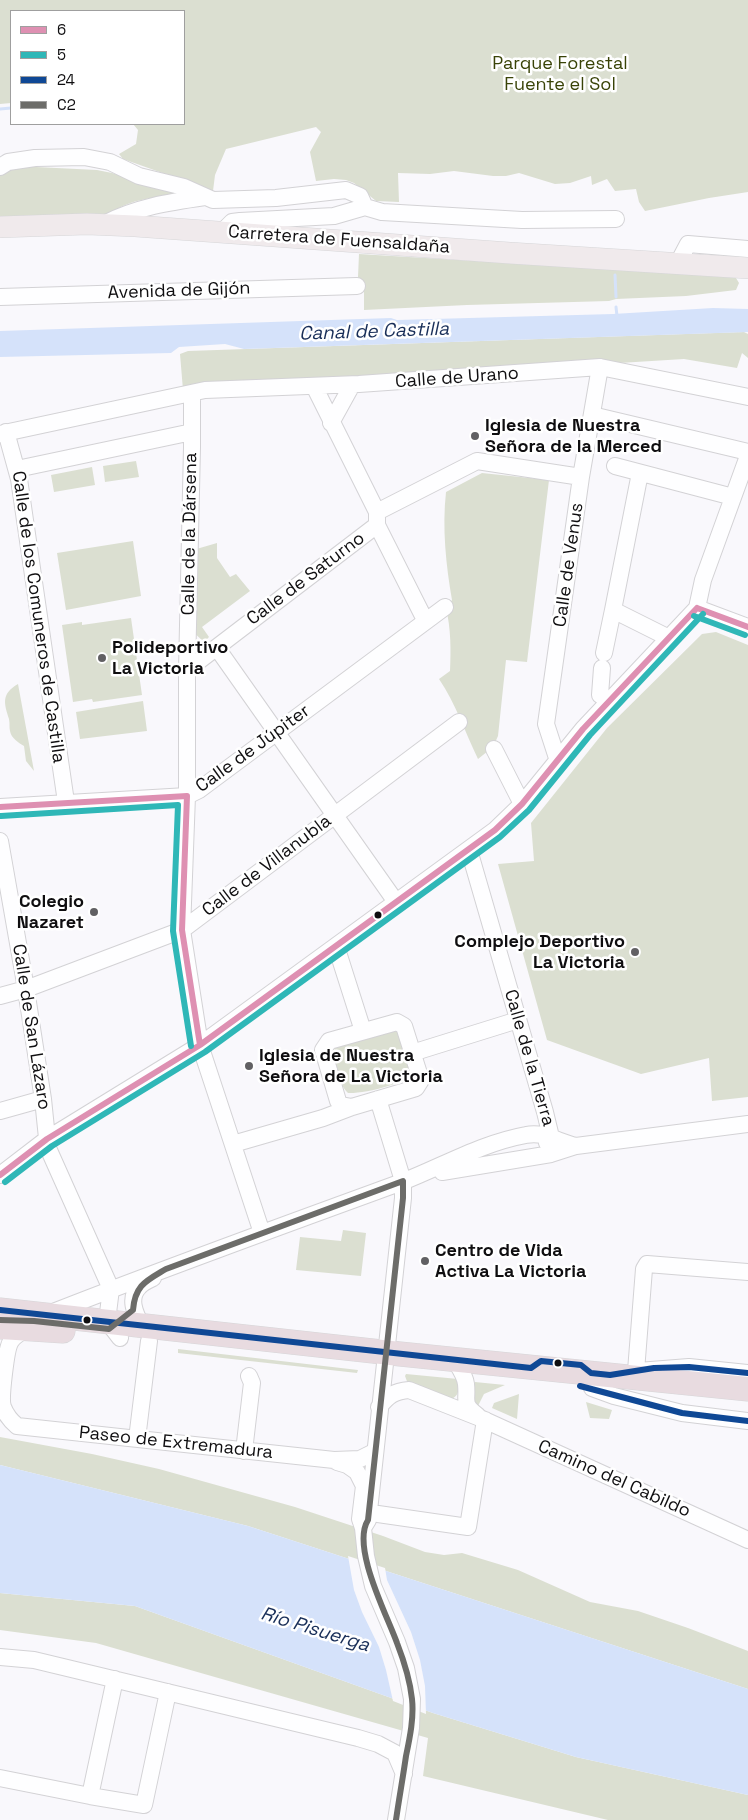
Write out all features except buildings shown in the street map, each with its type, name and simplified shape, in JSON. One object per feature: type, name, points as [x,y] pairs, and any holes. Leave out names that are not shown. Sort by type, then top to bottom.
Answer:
[{"type":"highway","points":[[0,1310],[47,1314],[385,1359],[601,1381],[748,1404]]},
{"type":"highway","points":[[3,1338],[27,1330],[126,1326]]},
{"type":"highway","points":[[601,1381],[748,1389]]},
{"type":"main road","name":"Carretera de Fuensaldaña","points":[[0,227],[49,224],[104,224],[748,268]]},
{"type":"street","points":[[0,167],[8,162],[35,158],[84,157],[110,162],[139,176],[184,187],[213,200],[276,198],[346,190],[360,196],[365,207]]},
{"type":"street","points":[[104,224],[123,214],[148,206],[206,197]]},
{"type":"street","points":[[222,232],[232,222],[334,216],[365,207],[382,212],[522,220],[616,219]]},
{"type":"street","points":[[678,263],[688,244],[748,249]]},
{"type":"street","name":"Avenida de Gijón","points":[[0,297],[357,286]]},
{"type":"street","name":"Calle de Urano","points":[[317,392],[352,385],[600,367],[748,397]]},
{"type":"street","name":"Calle de Venus","points":[[558,761],[546,724],[600,367]]},
{"type":"street","points":[[331,423],[352,385]]},
{"type":"street","points":[[3,433],[205,390],[317,392],[338,396],[342,402]]},
{"type":"street","points":[[317,392],[426,620]]},
{"type":"street","name":"Calle de la Dársena","points":[[192,394],[187,670],[187,796],[182,930],[200,1045],[262,1233]]},
{"type":"street","points":[[592,415],[748,452]]},
{"type":"street","points":[[17,469],[192,432]]},
{"type":"street","name":"Calle de los Comuneros de Castilla","points":[[3,433],[17,469],[66,802]]},
{"type":"street","points":[[0,1175],[47,1139],[200,1045],[495,830],[522,804],[584,729],[697,608],[703,580],[748,456]]},
{"type":"street","name":"Calle de Saturno","points":[[187,670],[377,519],[477,461],[582,477]]},
{"type":"street","points":[[615,466],[733,497]]},
{"type":"street","points":[[600,696],[603,660],[640,473]]},
{"type":"street","name":"Calle de Júpiter","points":[[0,807],[187,796],[199,790],[444,606]]},
{"type":"street","points":[[697,608],[748,627]]},
{"type":"street","points":[[613,610],[669,638]]},
{"type":"street","points":[[217,648],[396,902]]},
{"type":"street","name":"Calle de Villanubla","points":[[0,996],[26,989],[182,930],[459,722]]},
{"type":"street","points":[[494,749],[522,804]]},
{"type":"street","name":"Calle de San Lázaro","points":[[0,841],[26,989],[43,1099],[48,1148],[126,1326]]},
{"type":"street","name":"Calle de la Tierra","points":[[469,850],[551,1137],[547,1143],[537,1150],[514,1159]]},
{"type":"street","points":[[336,946],[363,1031]]},
{"type":"street","points":[[412,1054],[518,1020]]},
{"type":"street","points":[[233,1144],[416,1088],[421,1080],[404,1026],[401,1023],[392,1022],[329,1041],[323,1050],[338,1101],[341,1105],[352,1107]]},
{"type":"street","points":[[0,1111],[43,1099]]},
{"type":"street","points":[[363,1528],[368,1520],[403,1198],[403,1181],[378,1099]]},
{"type":"street","points":[[403,1181],[514,1159],[551,1154],[576,1146],[748,1124]]},
{"type":"street","points":[[47,1314],[403,1181],[490,1145],[526,1135],[542,1134],[560,1142],[576,1146]]},
{"type":"street","points":[[636,1371],[644,1269],[647,1264],[748,1272]]},
{"type":"street","points":[[137,1439],[126,1326],[138,1287],[166,1269]]},
{"type":"street","points":[[0,1320],[34,1321],[109,1329],[126,1326]]},
{"type":"street","name":"Paseo de Extremadura","points":[[3,1338],[3,1408],[9,1419],[17,1426],[334,1460],[360,1459],[374,1452]]},
{"type":"street","name":"Camino del Cabildo","points":[[385,1359],[408,1390],[457,1402],[482,1419],[748,1540]]},
{"type":"street","points":[[457,1402],[466,1385],[459,1366]]},
{"type":"street","points":[[748,1373],[689,1366],[636,1371],[601,1381],[614,1396],[682,1413],[748,1421]]},
{"type":"street","points":[[244,1451],[252,1383],[249,1376]]},
{"type":"street","points":[[379,1407],[389,1394],[408,1390]]},
{"type":"street","points":[[378,1514],[468,1527],[482,1419]]},
{"type":"street","name":"Paseo de Extremadura","points":[[334,1460],[347,1464],[357,1472],[364,1486],[360,1519],[363,1528],[366,1556],[373,1586],[406,1668],[412,1699],[413,1711],[410,1739],[396,1820]]},
{"type":"street","points":[[3,1661],[34,1660],[378,1744],[394,1745],[410,1739]]},
{"type":"street","points":[[90,1796],[115,1679]]},
{"type":"street","points":[[0,1778],[90,1796],[144,1804],[168,1692]]},
{"type":"street","points":[[378,1744],[395,1753],[404,1774]]},
{"type":"green space","name":"Parque Forestal Fuente el Sol","points":[[0,0],[748,0],[748,192],[645,211],[639,202],[636,189],[615,191],[607,179],[592,185],[591,176],[570,183],[555,184],[519,173],[493,176],[454,171],[430,174],[398,173],[399,202],[376,201],[354,183],[346,180],[316,181],[310,152],[321,132],[316,127],[226,149],[215,175],[213,191],[123,159],[119,154],[136,144],[138,130],[134,125],[185,125],[185,10],[10,10],[10,103],[0,104]]},
{"type":"green space","points":[[16,166],[97,170],[175,193],[175,196],[139,200],[122,206],[108,216],[0,219],[0,174]]},
{"type":"green space","points":[[359,254],[723,276],[736,278],[739,283],[736,290],[686,296],[616,299],[609,301],[364,310],[364,287],[358,277]]},
{"type":"green space","points":[[744,332],[748,334],[748,358],[742,353],[737,368],[684,359],[183,390],[180,354],[188,351]]},
{"type":"green space","points":[[136,461],[139,477],[105,482],[103,466]]},
{"type":"green space","points":[[92,467],[95,485],[54,492],[51,475]]},
{"type":"green space","points":[[482,473],[549,480],[527,662],[506,660],[498,736],[493,747],[478,759],[455,708],[439,679],[450,671],[450,632],[446,608],[452,600],[445,546],[446,492]]},
{"type":"green space","points":[[133,541],[141,596],[66,610],[57,553]]},
{"type":"green space","points":[[217,543],[217,558],[230,577],[236,574],[250,591],[202,627],[209,637],[204,642],[191,630],[193,550]]},
{"type":"green space","name":"Polideportivo La Victoria","points":[[131,618],[142,695],[93,702],[92,699],[73,702],[62,625],[82,622],[82,625]]},
{"type":"green space","name":"Complejo Deportivo La Victoria","points":[[716,632],[748,645],[748,1097],[712,1101],[709,1058],[641,1074],[547,1040],[498,864],[534,861],[531,823],[607,728],[702,634]]},
{"type":"green space","points":[[18,684],[34,771],[26,761],[24,746],[11,734],[5,704],[6,695]]},
{"type":"green space","points":[[143,701],[147,731],[80,739],[76,712]]},
{"type":"green space","points":[[396,1029],[410,1057],[411,1072],[397,1083],[386,1087],[364,1092],[348,1093],[341,1084],[336,1072],[335,1047]]},
{"type":"green space","points":[[343,1230],[366,1233],[361,1276],[296,1270],[300,1237],[341,1241]]},
{"type":"green space","points":[[178,1349],[358,1370],[357,1373],[178,1353]]},
{"type":"green space","points":[[406,1374],[458,1379],[457,1395],[448,1400],[408,1384]]},
{"type":"green space","points":[[475,1382],[505,1385],[484,1394],[476,1410],[470,1388]]},
{"type":"green space","points":[[519,1394],[517,1419],[492,1408],[494,1403]]},
{"type":"green space","points":[[586,1402],[612,1410],[609,1419],[590,1418]]},
{"type":"green space","points":[[0,1437],[159,1469],[295,1507],[425,1552],[444,1555],[462,1553],[518,1570],[590,1602],[638,1611],[748,1651],[748,1689],[248,1526],[0,1465]]},
{"type":"green space","points":[[0,1593],[135,1606],[433,1713],[576,1757],[748,1795],[748,1820],[608,1820],[423,1776],[428,1738],[96,1643],[0,1630]]},
{"type":"water","name":"Canal de Castilla","points":[[713,308],[748,309],[748,332],[244,349],[225,344],[179,347],[171,353],[0,357],[0,331],[391,318],[397,320],[613,314]]},
{"type":"water","name":"Río Pisuerga","points":[[0,1465],[248,1526],[748,1689],[748,1795],[576,1757],[433,1713],[135,1606],[0,1593]]},
{"type":"pier","points":[[348,1556],[385,1568],[387,1580],[411,1632],[420,1660],[425,1686],[426,1714],[393,1701],[379,1647],[362,1612],[354,1590]]},
{"type":"waterway","points":[[0,109],[10,108]]},
{"type":"waterway","points":[[615,275],[616,297]]},
{"type":"waterway","points":[[616,307],[617,316]]},
{"type":"transit line","name":"6","points":[[697,608],[748,627]]},
{"type":"transit line","name":"6","points":[[0,1175],[47,1139],[200,1045],[495,830],[522,804],[583,729],[697,608]]},
{"type":"transit line","name":"5","points":[[5,1182],[52,1146],[205,1052],[500,837],[529,810],[590,735],[703,614]]},
{"type":"transit line","name":"5","points":[[694,616],[745,635]]},
{"type":"transit line","name":"6","points":[[0,807],[187,796],[182,930],[200,1045]]},
{"type":"transit line","name":"5","points":[[1,816],[178,805],[173,931],[191,1046]]},
{"type":"transit line","name":"C2","points":[[0,1320],[34,1321],[109,1329],[133,1310],[139,1289],[166,1269],[403,1181],[403,1198],[368,1520],[364,1532],[364,1547],[372,1581],[402,1657],[412,1699],[411,1727],[396,1820]]},
{"type":"transit line","name":"24","points":[[0,1310],[531,1368],[541,1361],[581,1365],[591,1373],[610,1375],[654,1368],[689,1367],[748,1373]]},
{"type":"transit line","name":"24","points":[[580,1386],[682,1413],[748,1421]]},
{"type":"place","name":"Iglesia de Nuestra Señora de la Merced","points":[[475,436]]},
{"type":"place","name":"Polideportivo La Victoria","points":[[102,658]]},
{"type":"place","name":"Colegio Nazaret","points":[[94,912]]},
{"type":"place","name":"Complejo Deportivo La Victoria","points":[[635,952]]},
{"type":"place","name":"Iglesia de Nuestra Señora de La Victoria","points":[[249,1066]]},
{"type":"place","name":"Centro de Vida Activa La Victoria","points":[[425,1261]]}]
